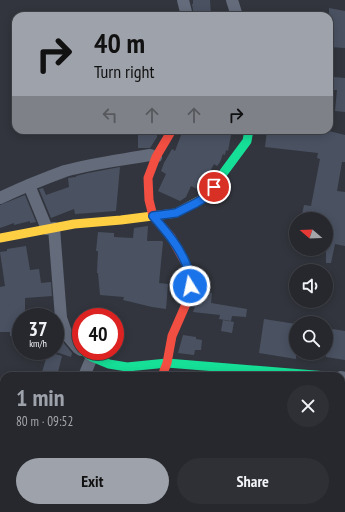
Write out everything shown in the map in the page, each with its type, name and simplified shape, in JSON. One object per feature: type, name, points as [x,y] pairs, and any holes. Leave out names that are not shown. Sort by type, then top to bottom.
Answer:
[{"type":"street","points":[[183,0],[186,12]]},
{"type":"street","points":[[232,0],[236,12]]},
{"type":"street","points":[[164,372],[167,363],[172,336],[186,304],[190,286],[186,264],[171,237],[153,216],[149,200],[148,178],[156,157],[170,134]]},
{"type":"street","points":[[0,238],[74,224],[176,213],[206,197],[247,141],[248,134]]},
{"type":"street","points":[[0,198],[66,171],[103,162],[150,155],[156,157]]},
{"type":"street","points":[[29,185],[51,229],[61,318],[67,335],[72,341]]},
{"type":"street","points":[[84,372],[85,360]]},
{"type":"street","points":[[100,360],[109,364],[127,367],[167,363],[278,372]]},
{"type":"building","points":[[193,0],[210,0],[211,12],[193,12]]},
{"type":"building","points":[[329,8],[345,11],[345,48],[333,47],[333,12],[329,12]]},
{"type":"building","points":[[334,77],[345,78],[345,112],[335,111],[337,90],[333,90]]},
{"type":"building","points":[[333,132],[345,135],[345,162],[342,162],[337,191],[345,192],[345,246],[335,244],[333,254],[333,212],[302,212],[304,205],[311,206],[320,159],[317,158],[318,153],[265,147],[267,134],[333,134]]},
{"type":"building","points":[[138,134],[157,134],[157,137],[150,148],[138,148]]},
{"type":"building","points":[[181,134],[231,134],[228,151],[226,150],[225,155],[223,154],[217,166],[214,164],[203,185],[199,190],[191,186],[186,197],[180,201],[158,191],[166,174],[161,171],[164,163],[172,149],[175,151]]},
{"type":"building","points":[[120,167],[116,211],[75,214],[74,209],[51,218],[39,189],[43,188],[46,195],[69,187],[68,178]]},
{"type":"building","points":[[25,195],[36,222],[30,223],[30,221],[14,225],[14,223],[0,228],[0,205]]},
{"type":"building","points":[[148,226],[147,241],[163,242],[159,283],[168,284],[166,309],[123,300],[124,297],[100,295],[97,273],[98,251],[96,251],[98,232],[114,233],[114,237],[133,238],[134,228]]},
{"type":"building","points":[[26,246],[30,270],[39,269],[41,283],[51,282],[52,296],[25,298],[25,308],[12,308],[12,336],[10,336],[10,332],[0,332],[0,287],[5,286],[0,252],[7,251],[7,249]]},
{"type":"building","points":[[326,256],[332,256],[331,263],[326,263]]},
{"type":"building","points":[[198,292],[212,293],[211,303],[247,309],[246,317],[232,316],[231,321],[219,319],[220,315],[193,312]]},
{"type":"building","points":[[264,319],[289,323],[289,358],[259,353]]},
{"type":"building","points":[[223,320],[234,322],[232,333],[221,331]]},
{"type":"building","points":[[333,329],[345,331],[345,360],[333,358]]},
{"type":"building","points":[[183,335],[196,337],[196,339],[202,340],[201,350],[195,350],[194,355],[178,353]]},
{"type":"building","points":[[64,343],[72,353],[71,357],[64,355]]},
{"type":"building","points":[[46,360],[61,360],[58,372],[42,372]]},
{"type":"traffic: fast","points":[[210,191],[247,141],[248,134]]},
{"type":"traffic: fast","points":[[99,360],[109,364],[127,367],[167,363],[278,372]]},
{"type":"traffic: slow","points":[[0,238],[74,224],[176,213],[206,197],[210,191]]},
{"type":"traffic: jam","points":[[164,372],[167,363],[172,336],[186,304],[190,286],[186,264],[171,237],[153,216],[149,200],[148,178],[156,157],[170,134]]},
{"type":"route","points":[[190,286],[186,264],[171,237],[153,216],[176,213],[206,197],[214,187]]}]
